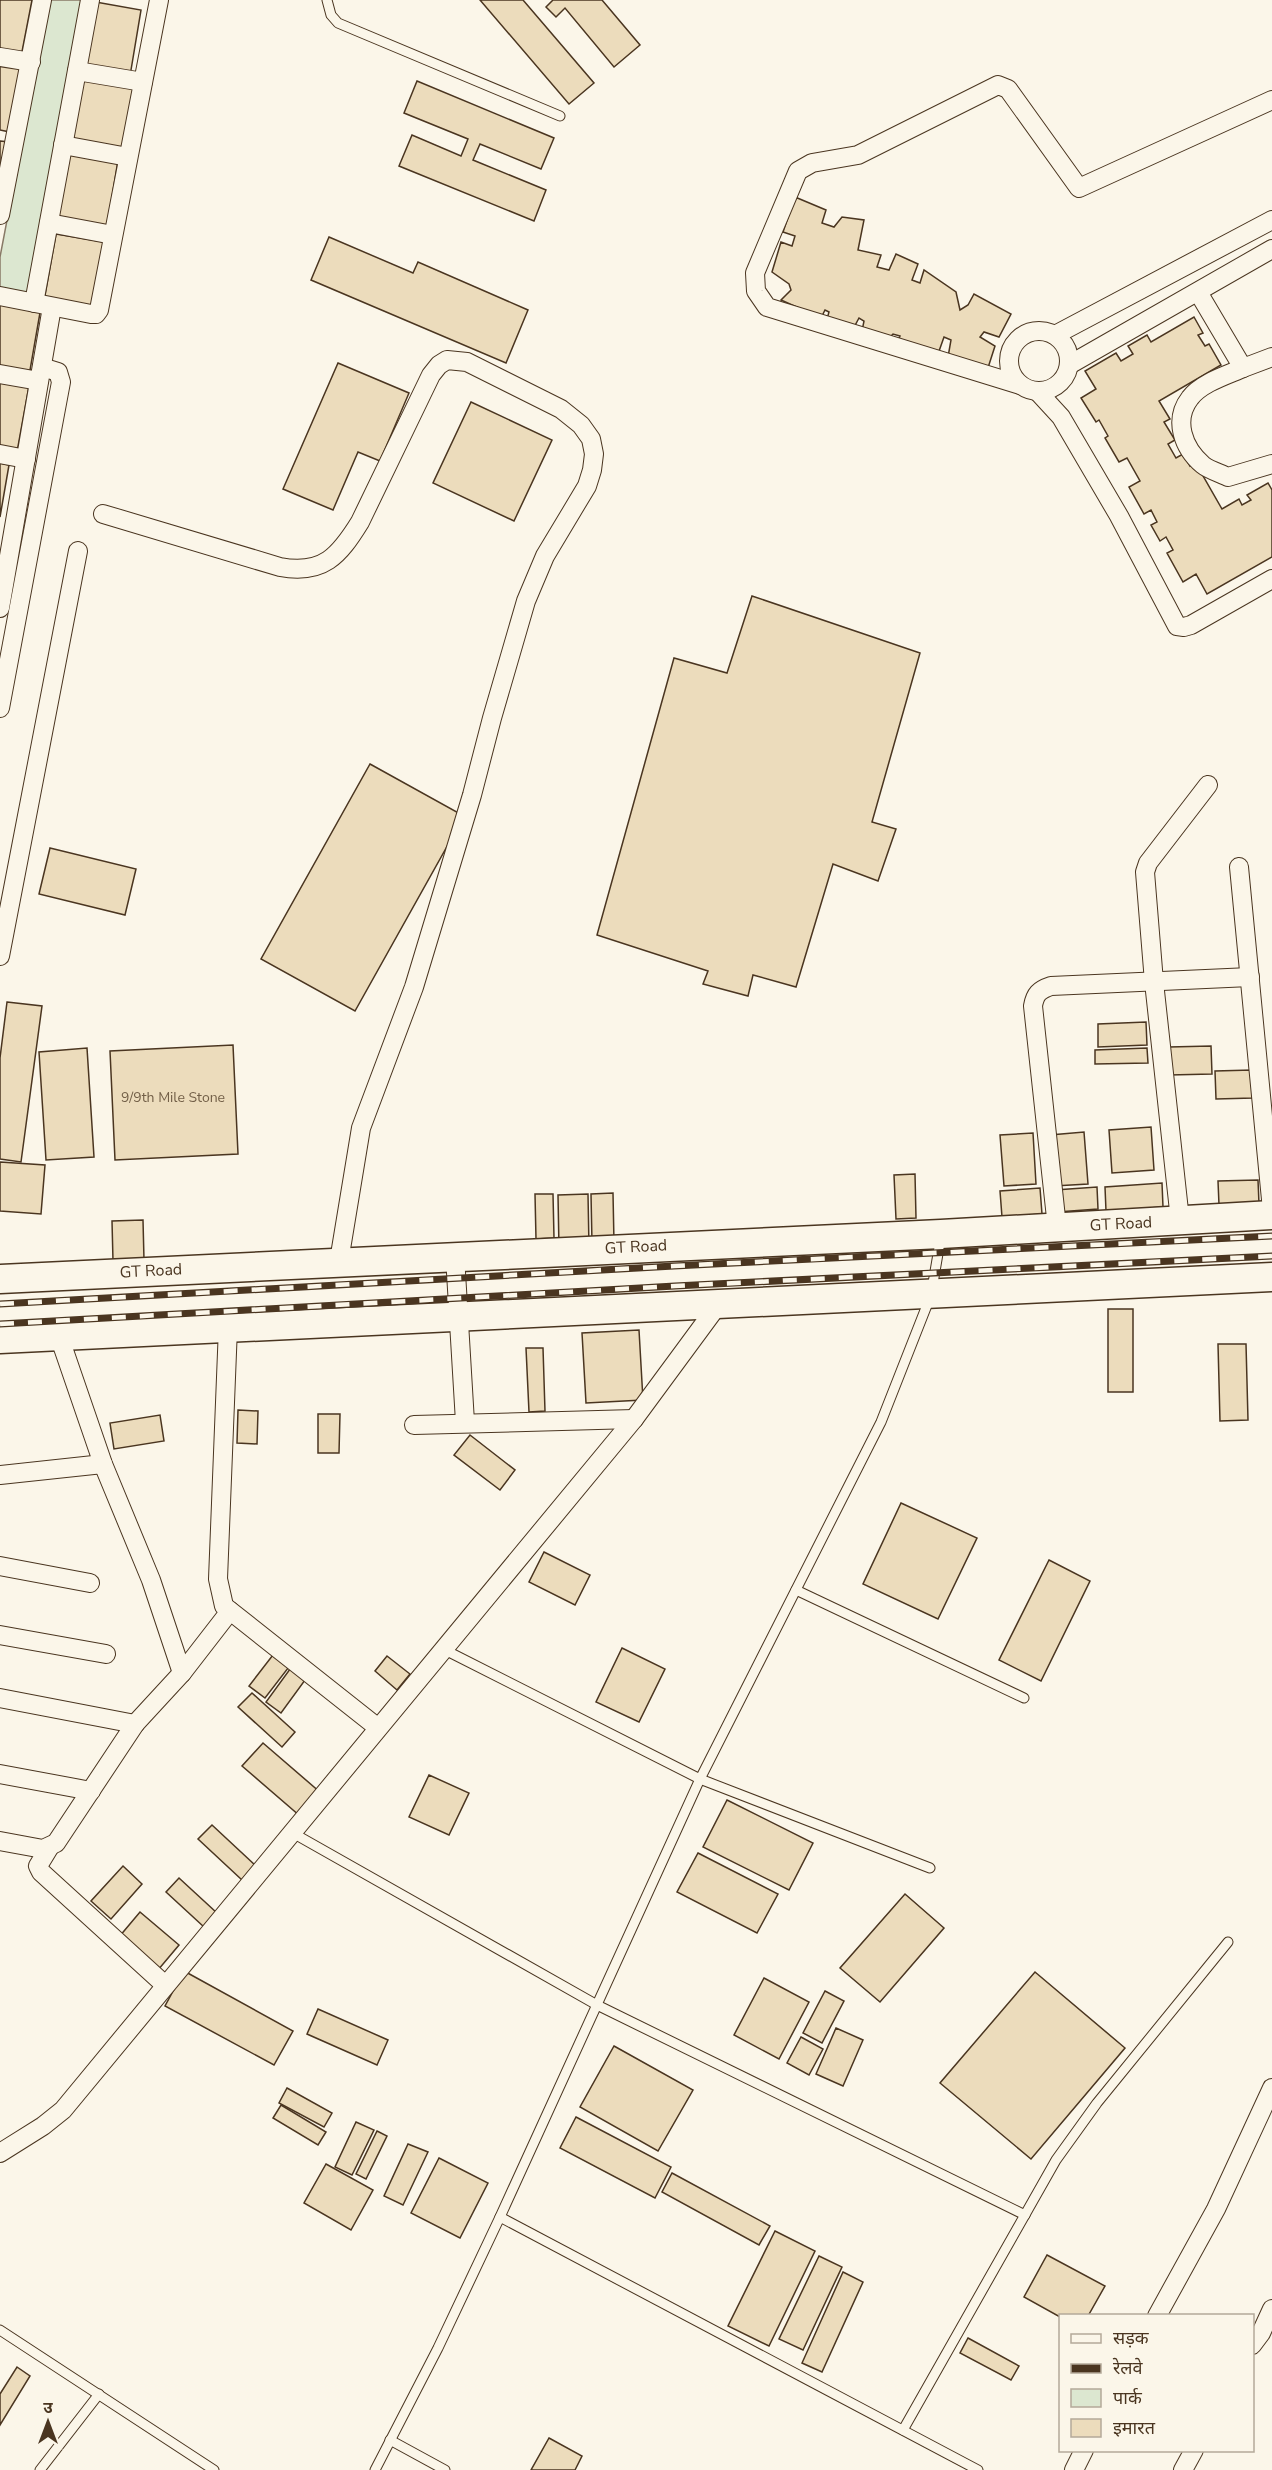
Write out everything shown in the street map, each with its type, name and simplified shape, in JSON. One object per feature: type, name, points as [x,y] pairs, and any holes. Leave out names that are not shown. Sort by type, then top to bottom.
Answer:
[{"type":"highway","name":"GT Road","points":[[0,1279],[941,1234],[1272,1215]]},
{"type":"highway","points":[[0,1339],[1272,1277]]},
{"type":"street","points":[[0,214],[8,134],[31,62],[42,0]]},
{"type":"street","points":[[34,303],[90,0]]},
{"type":"street","points":[[0,296],[96,314],[99,310],[159,0]]},
{"type":"street","points":[[0,57],[31,62]]},
{"type":"street","points":[[76,71],[143,82]]},
{"type":"street","points":[[1272,100],[1079,188],[1008,89],[998,85],[858,155],[812,163],[798,171],[755,273],[756,291],[767,307],[1038,392],[1067,427],[1119,516],[1177,626],[1191,625],[1272,579]]},
{"type":"street","points":[[63,145],[128,157]]},
{"type":"street","points":[[1055,335],[1272,220]]},
{"type":"street","points":[[49,223],[113,235]]},
{"type":"street","points":[[1070,365],[1272,249]]},
{"type":"street","points":[[1198,292],[1243,368]]},
{"type":"street","points":[[0,608],[6,534],[26,459],[52,307]]},
{"type":"street","points":[[1020,385],[1010,368],[1009,358],[1017,340],[1035,331],[1046,331],[1063,341],[1068,350],[1070,365],[1058,386],[1038,392]]},
{"type":"street","points":[[1272,357],[1209,383],[1190,398],[1180,420],[1184,443],[1203,465],[1228,477],[1272,464]]},
{"type":"street","points":[[102,514],[280,567],[303,569],[327,562],[347,544],[360,522],[431,375],[439,365],[447,360],[467,362],[561,409],[581,425],[591,439],[594,454],[587,486],[545,556],[526,601],[472,795],[414,987],[361,1128],[339,1261]]},
{"type":"street","points":[[0,374],[58,372],[61,381],[0,708]]},
{"type":"street","points":[[0,454],[26,459]]},
{"type":"street","points":[[0,956],[78,551]]},
{"type":"street","points":[[1180,1220],[1145,886],[1148,863],[1208,784]]},
{"type":"street","points":[[1239,867],[1272,1210]]},
{"type":"street","points":[[1057,1227],[1034,1006],[1035,996],[1041,989],[1051,986],[1250,977]]},
{"type":"street","points":[[454,1256],[465,1422]]},
{"type":"street","points":[[0,2153],[43,2126],[63,2110],[377,1727],[445,1650],[633,1419],[718,1305]]},
{"type":"street","points":[[228,1327],[218,1579],[224,1606],[377,1727]]},
{"type":"street","points":[[58,1336],[103,1464],[151,1580],[182,1673]]},
{"type":"street","points":[[414,1425],[633,1419]]},
{"type":"street","points":[[0,1475],[103,1464]]},
{"type":"street","points":[[0,1566],[90,1582]]},
{"type":"street","points":[[165,1985],[40,1872],[38,1866],[49,1848],[56,1844],[135,1724],[182,1673],[230,1611]]},
{"type":"street","points":[[0,1635],[106,1654]]},
{"type":"street","points":[[0,1698],[135,1724]]},
{"type":"street","points":[[0,1774],[91,1791]]},
{"type":"street","points":[[0,1841],[35,1848],[49,1848]]},
{"type":"street","points":[[1158,2314],[1216,2209],[1272,2088]]},
{"type":"street","points":[[1262,2338],[1272,2309]]},
{"type":"street","points":[[1074,2470],[1083,2452]]},
{"type":"street","points":[[1183,2470],[1193,2452]]},
{"type":"lane","points":[[327,0],[331,15],[338,23],[560,116]]},
{"type":"lane","points":[[375,2470],[438,2348],[500,2217],[700,1779],[881,1422],[931,1295],[941,1234]]},
{"type":"lane","points":[[796,1590],[1024,1698]]},
{"type":"lane","points":[[445,1650],[700,1779],[930,1868]]},
{"type":"lane","points":[[291,1832],[597,2005],[1025,2216]]},
{"type":"lane","points":[[903,2430],[1056,2160],[1078,2128],[1228,1942]]},
{"type":"lane","points":[[500,2217],[978,2470]]},
{"type":"lane","points":[[0,2330],[214,2470]]},
{"type":"lane","points":[[40,2470],[99,2394]]},
{"type":"lane","points":[[390,2440],[445,2470]]},
{"type":"green space","points":[[49,0],[85,0],[29,293],[0,288],[0,257]]},
{"type":"building","points":[[0,0],[32,0],[21,57],[0,53]]},
{"type":"building","points":[[480,0],[523,0],[594,83],[569,104]]},
{"type":"building","points":[[553,0],[602,0],[640,45],[614,67],[565,8],[556,17],[546,7]]},
{"type":"building","points":[[90,1],[141,10],[130,76],[79,67]]},
{"type":"building","points":[[0,61],[22,65],[10,132],[0,130]]},
{"type":"building","points":[[81,75],[134,84],[122,153],[69,144]]},
{"type":"building","points":[[417,81],[554,138],[541,169],[480,144],[473,160],[546,190],[534,221],[399,166],[412,135],[461,156],[468,139],[404,113]]},
{"type":"building","points":[[0,141],[9,142],[0,193]]},
{"type":"building","points":[[67,152],[118,160],[107,228],[55,219]]},
{"type":"building","points":[[795,197],[826,210],[822,223],[834,227],[842,217],[864,220],[858,250],[881,255],[877,267],[889,270],[896,254],[918,264],[912,280],[920,283],[924,270],[956,292],[960,310],[968,305],[974,294],[1011,314],[999,337],[984,332],[980,337],[995,346],[986,374],[948,357],[951,340],[944,337],[938,354],[898,341],[900,336],[893,334],[887,340],[862,331],[864,321],[859,318],[852,331],[827,319],[829,312],[825,310],[821,318],[781,300],[791,290],[789,284],[772,272],[781,242],[792,246],[795,236],[783,232]]},
{"type":"building","points":[[56,234],[104,242],[92,310],[44,301]]},
{"type":"building","points":[[329,237],[413,273],[418,262],[528,310],[506,363],[311,280]]},
{"type":"building","points":[[0,300],[41,307],[29,376],[0,371]]},
{"type":"building","points":[[1194,317],[1203,333],[1198,335],[1205,346],[1209,344],[1221,365],[1159,401],[1170,419],[1164,422],[1175,440],[1168,444],[1176,458],[1183,454],[1190,466],[1195,462],[1222,509],[1239,499],[1242,505],[1251,500],[1247,495],[1268,483],[1272,490],[1272,557],[1207,594],[1196,574],[1183,582],[1167,553],[1173,550],[1166,537],[1160,541],[1151,525],[1157,522],[1151,510],[1144,514],[1129,487],[1140,481],[1127,458],[1119,462],[1105,438],[1108,436],[1099,420],[1096,422],[1081,398],[1096,389],[1085,371],[1116,353],[1121,361],[1133,354],[1128,346],[1147,335],[1151,342]]},
{"type":"building","points":[[338,363],[409,393],[380,461],[358,452],[333,510],[283,489]]},
{"type":"building","points":[[0,381],[29,386],[17,452],[0,449]]},
{"type":"building","points":[[471,402],[552,440],[514,521],[433,483]]},
{"type":"building","points":[[0,463],[9,465],[0,517]]},
{"type":"building","points":[[752,596],[920,653],[872,822],[896,829],[878,881],[833,864],[796,987],[753,975],[748,996],[703,984],[708,971],[597,935],[674,658],[727,673]]},
{"type":"building","points":[[370,764],[464,816],[355,1011],[261,959]]},
{"type":"building","points":[[50,848],[136,869],[125,915],[39,894]]},
{"type":"building","points":[[7,1002],[42,1006],[21,1162],[0,1159],[0,1058]]},
{"type":"building","points":[[1146,1022],[1147,1045],[1098,1047],[1098,1024]]},
{"type":"building","points":[[233,1045],[238,1154],[115,1160],[110,1051]]},
{"type":"building","points":[[1211,1046],[1212,1074],[1169,1075],[1169,1047]]},
{"type":"building","points":[[87,1048],[94,1157],[46,1160],[39,1052]]},
{"type":"building","points":[[1147,1048],[1148,1063],[1095,1064],[1095,1050]]},
{"type":"building","points":[[1252,1070],[1253,1098],[1216,1099],[1215,1071]]},
{"type":"building","points":[[1151,1127],[1154,1170],[1112,1173],[1109,1130]]},
{"type":"building","points":[[1084,1132],[1088,1184],[1054,1186],[1050,1135]]},
{"type":"building","points":[[1033,1133],[1036,1184],[1004,1186],[1000,1135]]},
{"type":"building","points":[[0,1162],[45,1165],[41,1214],[0,1211]]},
{"type":"building","points":[[915,1174],[916,1218],[896,1219],[894,1175]]},
{"type":"building","points":[[1258,1180],[1259,1204],[1219,1205],[1218,1181]]},
{"type":"building","points":[[1162,1183],[1163,1207],[1106,1211],[1105,1187]]},
{"type":"building","points":[[1097,1187],[1098,1209],[1057,1212],[1055,1190]]},
{"type":"building","points":[[1040,1188],[1042,1214],[1002,1217],[1000,1191]]},
{"type":"building","points":[[613,1193],[614,1243],[592,1243],[591,1194]]},
{"type":"building","points":[[535,1194],[553,1194],[554,1238],[536,1239]]},
{"type":"building","points":[[588,1194],[589,1248],[559,1249],[558,1195]]},
{"type":"building","points":[[143,1220],[144,1260],[113,1261],[112,1221]]},
{"type":"building","points":[[1108,1309],[1133,1309],[1133,1392],[1108,1392]]},
{"type":"building","points":[[639,1330],[643,1400],[586,1403],[582,1333]]},
{"type":"building","points":[[1218,1344],[1246,1344],[1248,1420],[1220,1421]]},
{"type":"building","points":[[526,1348],[543,1348],[545,1411],[529,1412]]},
{"type":"building","points":[[238,1410],[258,1411],[257,1444],[237,1443]]},
{"type":"building","points":[[318,1414],[340,1414],[339,1453],[318,1453]]},
{"type":"building","points":[[160,1415],[164,1441],[114,1449],[110,1423]]},
{"type":"building","points":[[470,1435],[515,1470],[500,1490],[454,1455]]},
{"type":"building","points":[[901,1503],[977,1538],[938,1619],[863,1584]]},
{"type":"building","points":[[544,1552],[590,1575],[575,1605],[529,1582]]},
{"type":"building","points":[[1049,1560],[1090,1581],[1041,1681],[999,1660]]},
{"type":"building","points":[[622,1648],[665,1669],[639,1722],[596,1702]]},
{"type":"building","points":[[276,1651],[292,1663],[265,1698],[249,1686]]},
{"type":"building","points":[[387,1656],[410,1674],[397,1690],[375,1671]]},
{"type":"building","points":[[293,1665],[308,1676],[281,1713],[266,1702]]},
{"type":"building","points":[[252,1693],[295,1732],[282,1747],[238,1707]]},
{"type":"building","points":[[263,1743],[321,1793],[300,1816],[242,1766]]},
{"type":"building","points":[[429,1775],[469,1793],[449,1835],[409,1817]]},
{"type":"building","points":[[727,1800],[813,1843],[789,1890],[703,1847]]},
{"type":"building","points":[[212,1825],[256,1866],[242,1880],[198,1839]]},
{"type":"building","points":[[698,1853],[778,1894],[757,1933],[677,1892]]},
{"type":"building","points":[[123,1866],[142,1884],[111,1919],[91,1901]]},
{"type":"building","points":[[179,1878],[217,1913],[204,1927],[166,1892]]},
{"type":"building","points":[[905,1894],[944,1928],[880,2002],[840,1968]]},
{"type":"building","points":[[140,1912],[179,1945],[158,1970],[119,1937]]},
{"type":"building","points":[[184,1971],[293,2031],[274,2065],[165,2006]]},
{"type":"building","points":[[1035,1972],[1125,2048],[1031,2159],[940,2083]]},
{"type":"building","points":[[764,1978],[809,2002],[779,2059],[734,2035]]},
{"type":"building","points":[[825,1991],[844,2001],[822,2043],[803,2033]]},
{"type":"building","points":[[318,2009],[388,2040],[377,2065],[307,2034]]},
{"type":"building","points":[[836,2028],[863,2040],[843,2086],[816,2074]]},
{"type":"building","points":[[801,2037],[823,2049],[809,2075],[787,2063]]},
{"type":"building","points":[[614,2046],[693,2090],[658,2151],[580,2107]]},
{"type":"building","points":[[287,2088],[332,2113],[324,2127],[279,2103]]},
{"type":"building","points":[[281,2105],[326,2132],[318,2145],[273,2118]]},
{"type":"building","points":[[576,2117],[671,2167],[655,2198],[560,2148]]},
{"type":"building","points":[[356,2122],[374,2130],[352,2175],[335,2167]]},
{"type":"building","points":[[377,2131],[387,2136],[366,2179],[356,2174]]},
{"type":"building","points":[[408,2144],[428,2152],[403,2205],[384,2196]]},
{"type":"building","points":[[439,2158],[488,2183],[460,2238],[411,2213]]},
{"type":"building","points":[[326,2164],[373,2190],[351,2230],[304,2203]]},
{"type":"building","points":[[672,2173],[770,2226],[759,2245],[662,2192]]},
{"type":"building","points":[[775,2231],[815,2251],[769,2346],[728,2326]]},
{"type":"building","points":[[1047,2255],[1105,2286],[1089,2314],[1059,2314],[1059,2316],[1024,2297]]},
{"type":"building","points":[[819,2256],[842,2267],[803,2350],[779,2339]]},
{"type":"building","points":[[843,2272],[863,2282],[822,2372],[802,2363]]},
{"type":"building","points":[[968,2338],[1019,2366],[1011,2380],[960,2353]]},
{"type":"building","points":[[17,2367],[30,2376],[0,2425],[0,2394]]},
{"type":"building","points":[[549,2438],[582,2456],[575,2470],[531,2470]]},
{"type":"railway","points":[[0,1304],[674,1266],[1272,1236]]},
{"type":"railway","points":[[0,1324],[675,1286],[1272,1256]]}]
